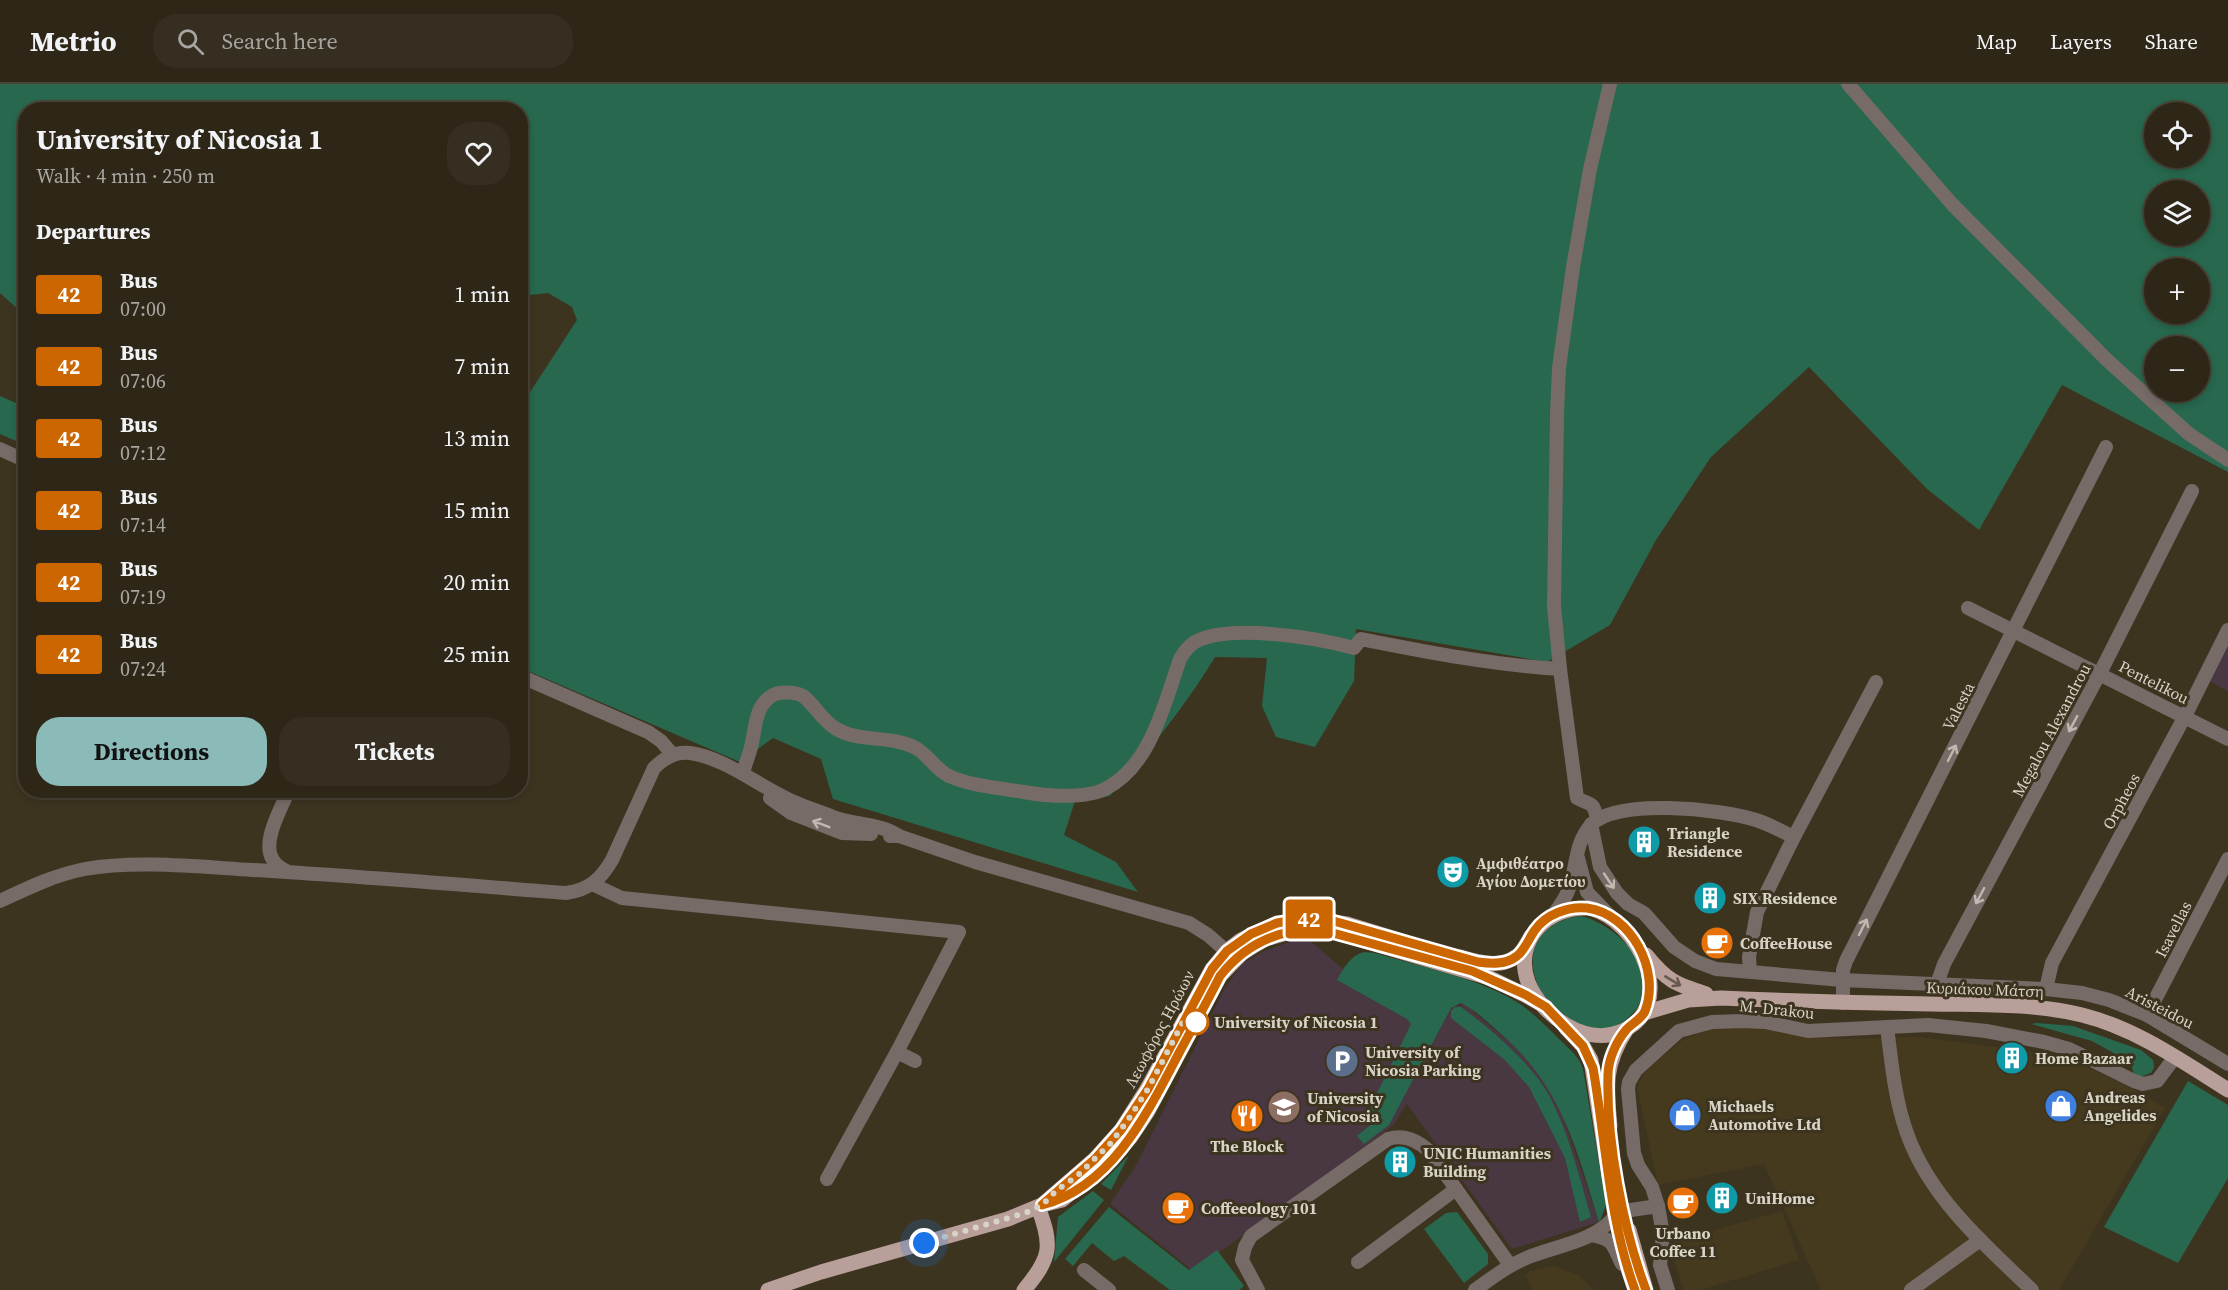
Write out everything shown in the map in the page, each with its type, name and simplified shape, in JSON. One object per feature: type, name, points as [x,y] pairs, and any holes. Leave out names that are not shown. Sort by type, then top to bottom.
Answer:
[{"type":"main road","points":[[1635,1290],[1628,1269],[1591,1060],[1583,1046],[1532,990],[1525,969],[1525,958],[1531,936],[1540,923],[1554,914],[1571,909],[1588,908],[1613,919],[1637,944],[1646,963],[1649,983],[1644,1013],[1627,1029],[1612,1053],[1608,1075],[1619,1214],[1646,1290]]},
{"type":"main road","name":"Λεωφόρος Ηρώων","points":[[768,1290],[821,1272],[1008,1219],[1040,1206],[1095,1159],[1128,1120],[1148,1089],[1208,976],[1251,934],[1277,923],[1312,919],[1347,924],[1489,964],[1518,956],[1531,936]]},
{"type":"main road","name":"Λεωφόρος Ηρώων","points":[[1231,955],[1265,939],[1298,930],[1322,930],[1490,978],[1546,1007]]},
{"type":"main road","name":"Κυριάκου Μάτση","points":[[1637,944],[1662,975],[1672,982],[1684,988],[1721,998]]},
{"type":"main road","name":"Κυριάκου Μάτση","points":[[1644,1013],[1688,1000],[1721,998],[1979,1005],[2055,1010],[2105,1022],[2175,1057],[2228,1090]]},
{"type":"main road","points":[[1560,1022],[1596,1036],[1616,1034],[1627,1029]]},
{"type":"main road","points":[[1024,1290],[1039,1272],[1047,1251],[1046,1231],[1040,1206]]},
{"type":"street","points":[[1594,821],[1594,806],[1590,802],[1577,798],[1560,669],[1554,606],[1554,560],[1559,368],[1588,180],[1610,84]]},
{"type":"street","points":[[1848,84],[1952,204],[2107,360],[2189,434],[2228,460]]},
{"type":"street","name":"Valesta","points":[[1842,980],[1846,961],[2015,631],[2106,447]]},
{"type":"street","points":[[0,449],[18,457]]},
{"type":"street","name":"Megalou Alexandrou","points":[[1937,984],[1944,964],[2100,673],[2192,491]]},
{"type":"street","name":"Pentelikou","points":[[1968,608],[2228,739]]},
{"type":"street","name":"Orpheos","points":[[2046,989],[2052,963],[2185,716],[2228,630]]},
{"type":"street","points":[[743,773],[751,747],[756,717],[763,702],[775,693],[789,692],[803,696],[823,719],[837,730],[910,745],[947,775],[974,784],[1048,794],[1080,794],[1103,790],[1124,776],[1140,757],[1155,729],[1180,659],[1186,649],[1195,642],[1217,634],[1291,635],[1329,641],[1354,648],[1361,639],[1507,665],[1560,669]]},
{"type":"street","points":[[528,680],[648,732],[661,741],[673,755]]},
{"type":"street","points":[[1750,972],[1749,957],[1757,912],[1876,682]]},
{"type":"street","points":[[0,901],[59,875],[103,867],[198,867],[288,872],[566,894],[583,890],[604,873],[649,776],[659,763],[673,755],[686,753],[696,754],[743,773],[782,797],[848,823],[889,830],[898,836]]},
{"type":"street","points":[[725,766],[791,813],[842,832],[898,836],[998,869],[1189,923],[1208,935],[1231,955]]},
{"type":"street","points":[[286,798],[273,828],[269,850],[276,864],[288,872]]},
{"type":"street","points":[[1554,914],[1568,891],[1578,846],[1594,821],[1606,814],[1671,807],[1700,810],[1755,820],[1794,837]]},
{"type":"street","name":"Aristeidou","points":[[1594,821],[1600,867],[1607,881],[1628,904],[1644,913],[1674,947],[1695,961],[1716,969],[1842,980],[2046,989],[2097,997],[2147,1015],[2228,1064]]},
{"type":"street","points":[[1577,853],[1587,892],[1613,919]]},
{"type":"street","name":"Isavellas","points":[[2147,1015],[2228,859]]},
{"type":"street","points":[[592,884],[622,898],[959,932],[897,1052],[827,1179]]},
{"type":"street","points":[[1842,980],[1843,1003]]},
{"type":"street","name":"M. Drakou","points":[[1668,1290],[1660,1265],[1663,1234],[1658,1206],[1653,1187],[1638,1165],[1634,1153],[1629,1082],[1636,1070],[1679,1031],[1712,1022],[1742,1021],[1766,1022],[1808,1031],[1928,1025],[1953,1027],[2044,1042],[2069,1049],[2143,1084],[2157,1081],[2175,1057]]},
{"type":"street","points":[[1887,1027],[1903,1123],[1918,1157],[1946,1204],[2032,1290]]},
{"type":"street","points":[[897,1052],[915,1061]]},
{"type":"street","points":[[1258,1290],[1242,1260],[1251,1236],[1388,1139],[1406,1137],[1423,1145],[1510,1265]]},
{"type":"street","points":[[1358,1262],[1456,1189]]},
{"type":"street","points":[[1475,1290],[1510,1265],[1591,1235],[1606,1226],[1619,1214],[1658,1206]]},
{"type":"street","points":[[1591,1235],[1610,1241],[1628,1269]]},
{"type":"street","points":[[1911,1290],[1980,1240]]},
{"type":"street","points":[[1084,1270],[1109,1290]]},
{"type":"shaded area","points":[[2228,644],[2228,691],[2209,681]]},
{"type":"shaded area","name":"University of Nicosia","points":[[1295,940],[1310,941],[1343,969],[1451,1008],[1464,1004],[1517,1048],[1541,1076],[1559,1105],[1599,1222],[1512,1249],[1407,1104],[1393,1125],[1351,1158],[1193,1271],[1110,1204],[1135,1167],[1225,988],[1243,963],[1264,951]]},
{"type":"shaded area","points":[[1721,1026],[1752,1027],[1797,1035],[1846,1039],[1919,1037],[2042,1053],[2063,1057],[2128,1086],[2165,1108],[2059,1290],[1821,1290],[1764,1164],[1658,1185],[1637,1087],[1642,1076],[1652,1065],[1684,1039]]},
{"type":"shaded area","points":[[1782,1211],[1799,1260],[1700,1290],[1684,1290],[1669,1243]]},
{"type":"shaded area","points":[[1554,1266],[1578,1275],[1594,1290],[1534,1290],[1525,1276],[1531,1271]]},
{"type":"green space","points":[[0,84],[2228,84],[2228,472],[2062,385],[1979,530],[1927,489],[1809,367],[1711,457],[1656,540],[1610,625],[1547,662],[1356,629],[1354,681],[1315,747],[1276,737],[1262,706],[1267,658],[1215,657],[1179,711],[1110,796],[1075,801],[1064,835],[1116,862],[1138,892],[833,799],[821,759],[773,738],[740,762],[528,671],[528,395],[577,320],[572,307],[548,293],[528,295],[528,102],[18,102],[18,309],[0,293]]},
{"type":"green space","points":[[0,396],[18,404],[18,442],[0,434]]},
{"type":"green space","points":[[1581,916],[1612,931],[1636,956],[1643,971],[1645,987],[1640,1002],[1629,1017],[1609,1028],[1589,1028],[1561,1013],[1540,989],[1533,970],[1535,947],[1548,929],[1557,923]]},
{"type":"green space","points":[[1364,952],[1375,953],[1452,975],[1490,988],[1523,1006],[1573,1053],[1583,1069],[1606,1205],[1599,1222],[1574,1144],[1553,1097],[1522,1054],[1487,1021],[1461,1003],[1451,1008],[1389,1125],[1364,1144],[1357,1136],[1374,1122],[1367,1114],[1411,1024],[1407,1019],[1337,980],[1351,959]]},
{"type":"green space","points":[[1455,1007],[1461,1007],[1497,1036],[1532,1071],[1549,1095],[1573,1155],[1591,1217],[1580,1222],[1565,1158],[1529,1087],[1505,1060],[1451,1018],[1451,1011]]},
{"type":"green space","points":[[2031,1024],[2073,1026],[2141,1050],[2153,1060],[2154,1068],[2151,1073],[2140,1077],[2134,1074],[2130,1062],[2092,1041]]},
{"type":"green space","points":[[2188,1081],[2228,1105],[2228,1178],[2178,1263],[2104,1227]]},
{"type":"green space","points":[[1129,1155],[1111,1190],[1101,1184]]},
{"type":"green space","points":[[1093,1191],[1104,1200],[1054,1262],[1058,1217]]},
{"type":"green space","points":[[1109,1207],[1189,1270],[1217,1250],[1244,1286],[1239,1290],[1170,1290],[1124,1256],[1114,1261],[1092,1243],[1073,1266],[1065,1259]]},
{"type":"green space","points":[[1457,1212],[1488,1254],[1488,1264],[1464,1283],[1424,1229],[1446,1213]]},
{"type":"bus line","name":"42","points":[[1635,1290],[1615,1216],[1593,1068],[1583,1046],[1546,1007],[1490,978],[1322,930],[1306,929],[1282,933],[1251,946],[1234,959],[1220,976],[1148,1111],[1130,1137],[1090,1179],[1062,1200],[1042,1205],[1095,1159],[1121,1130],[1148,1089],[1212,969],[1227,951],[1251,934],[1277,923],[1294,920],[1330,920],[1489,964],[1507,961],[1518,956],[1535,929],[1547,918],[1562,911],[1588,908],[1597,910],[1618,922],[1631,935],[1642,953],[1648,973],[1649,993],[1644,1013],[1627,1029],[1612,1053],[1608,1075],[1609,1118],[1616,1167],[1624,1211],[1646,1290]]},
{"type":"place","name":"Triangle Residence","points":[[1644,842]]},
{"type":"place","name":"Αμφιθέατρο Αγίου Δομετίου","points":[[1453,872]]},
{"type":"place","name":"SIX Residence","points":[[1710,898]]},
{"type":"place","name":"CoffeeHouse","points":[[1717,943]]},
{"type":"place","name":"University of Nicosia 1","points":[[1196,1022]]},
{"type":"place","name":"Home Bazaar","points":[[2012,1058]]},
{"type":"place","name":"University of Nicosia Parking","points":[[1342,1061]]},
{"type":"place","name":"Andreas Angelides","points":[[2061,1106]]},
{"type":"place","name":"University of Nicosia","points":[[1284,1107]]},
{"type":"place","name":"Michaels Automotive Ltd","points":[[1685,1115]]},
{"type":"place","name":"The Block","points":[[1247,1116]]},
{"type":"place","name":"UNIC Humanities Building","points":[[1400,1162]]},
{"type":"place","name":"UniHome","points":[[1722,1198]]},
{"type":"place","name":"Urbano Coffee 11","points":[[1683,1203]]},
{"type":"place","name":"Coffeeology 101","points":[[1178,1208]]},
{"type":"route","points":[[924,1243],[1008,1219],[1042,1205],[1110,1144],[1148,1089],[1185,1018],[1196,1022]]}]
